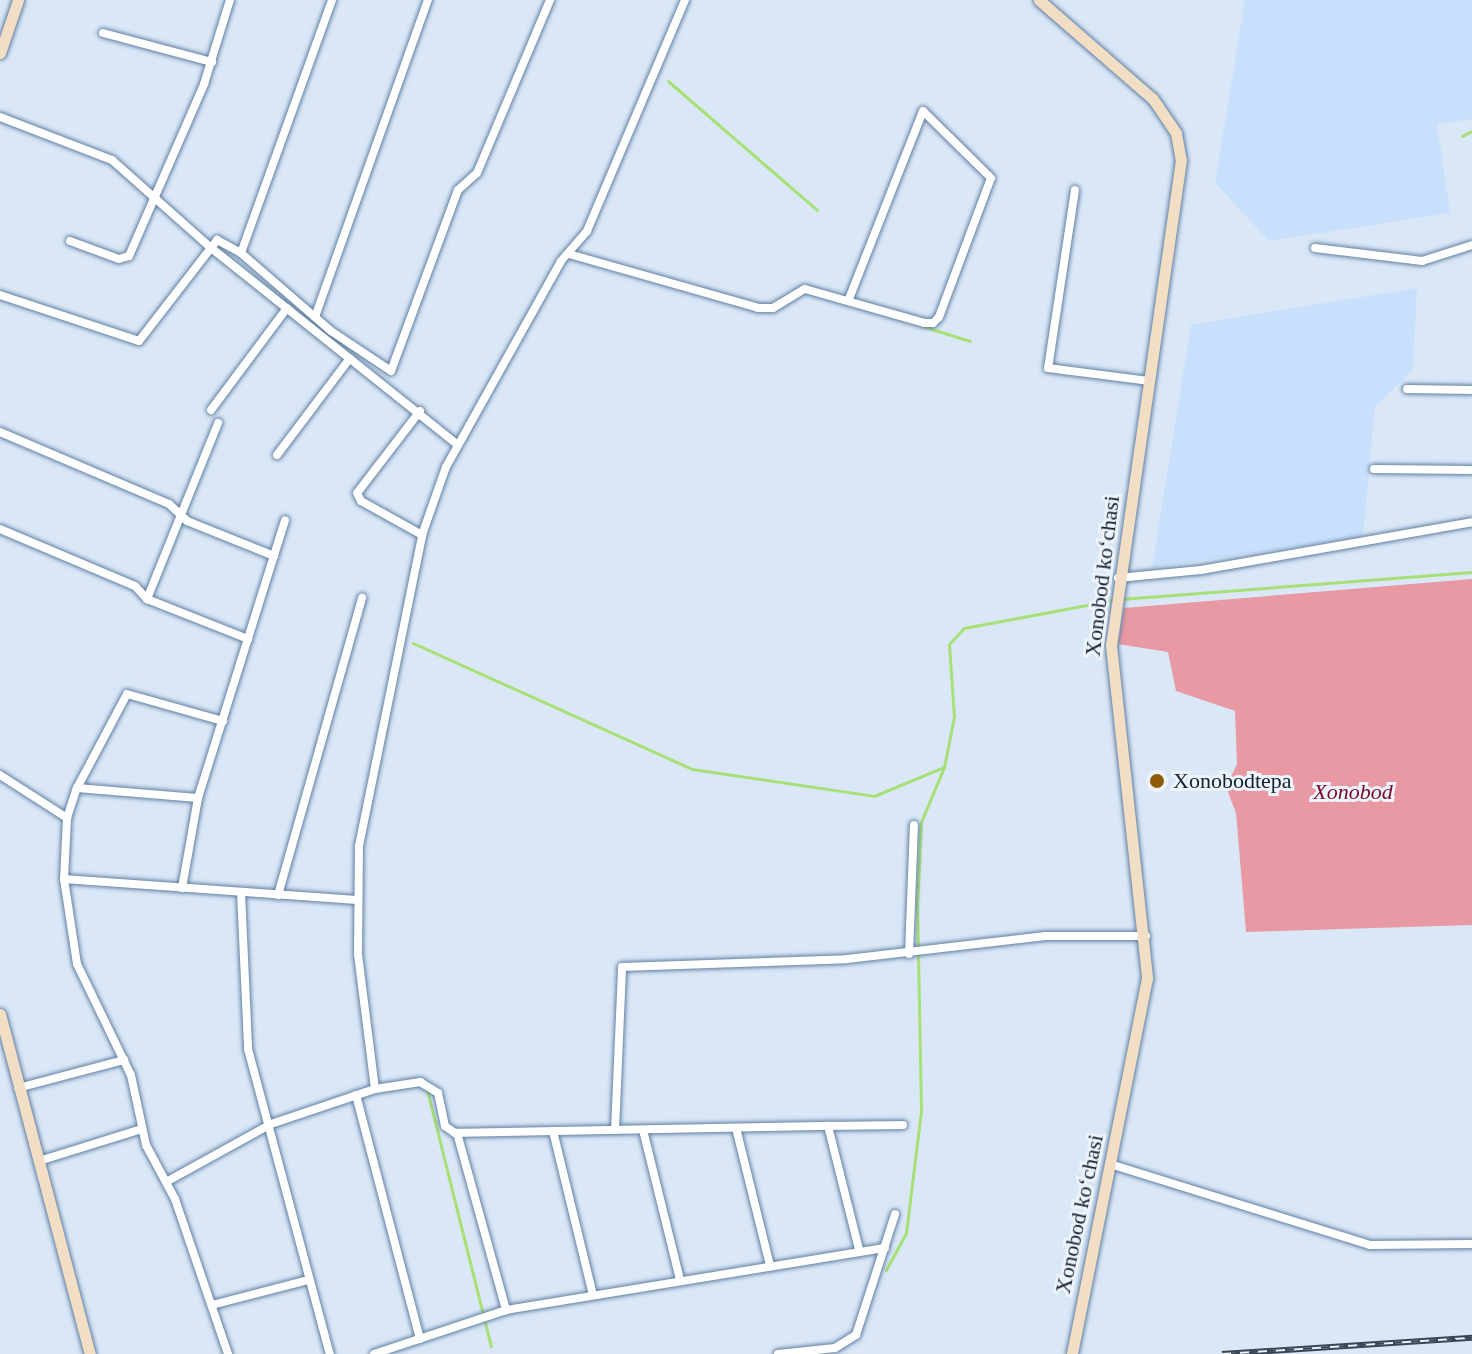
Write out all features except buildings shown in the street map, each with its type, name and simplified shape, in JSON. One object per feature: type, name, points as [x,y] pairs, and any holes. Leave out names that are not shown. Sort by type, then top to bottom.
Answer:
[{"type":"main road","points":[[0,53],[18,0]]},
{"type":"main road","name":"Xonobod koʻchasi","points":[[1039,0],[1143,90],[1178,139],[1181,174],[1115,600],[1113,689],[1146,936],[1145,993],[1072,1354]]},
{"type":"main road","points":[[0,1014],[90,1354]]},
{"type":"street","points":[[70,241],[126,259],[212,62],[230,0]]},
{"type":"street","points":[[241,253],[332,0]]},
{"type":"street","points":[[315,317],[428,0]]},
{"type":"street","points":[[385,386],[458,190],[477,173],[550,0]]},
{"type":"street","points":[[375,1089],[362,1005],[356,900],[359,846],[422,535],[458,445],[569,254],[587,231],[685,0]]},
{"type":"street","points":[[103,33],[212,62]]},
{"type":"street","points":[[569,254],[758,308],[773,308],[802,289],[924,323],[939,317],[991,178],[923,111],[848,301]]},
{"type":"street","points":[[0,117],[112,160],[210,247],[420,411],[458,445]]},
{"type":"street","points":[[1075,190],[1048,368],[1150,381]]},
{"type":"street","points":[[0,295],[139,341],[217,240],[241,253],[315,317],[391,371]]},
{"type":"street","points":[[1315,248],[1422,261],[1472,245]]},
{"type":"street","points":[[211,410],[287,308]]},
{"type":"street","points":[[277,455],[350,358]]},
{"type":"street","points":[[1407,389],[1472,390]]},
{"type":"street","points":[[420,411],[357,493],[361,501],[422,535]]},
{"type":"street","points":[[147,599],[218,423]]},
{"type":"street","points":[[0,432],[169,504],[178,516],[274,556]]},
{"type":"street","points":[[1374,469],[1472,470]]},
{"type":"street","points":[[182,888],[198,798],[285,520]]},
{"type":"street","points":[[1118,578],[1201,570],[1472,522]]},
{"type":"street","points":[[0,529],[135,586],[147,599],[248,639]]},
{"type":"street","points":[[278,895],[362,598]]},
{"type":"street","points":[[223,721],[127,694],[77,788],[67,818],[64,879],[77,964],[124,1060],[142,1129],[166,1182],[228,1354]]},
{"type":"street","points":[[0,775],[67,818]]},
{"type":"street","points":[[77,788],[198,798]]},
{"type":"street","points":[[909,954],[914,825]]},
{"type":"street","points":[[64,879],[356,900]]},
{"type":"street","points":[[241,892],[248,1049],[271,1124],[308,1280],[330,1354]]},
{"type":"street","points":[[615,1130],[622,967],[909,954],[1046,936],[1146,936]]},
{"type":"street","points":[[18,1088],[124,1060]]},
{"type":"street","points":[[166,1182],[271,1124],[375,1089],[430,1084],[438,1093],[447,1130],[457,1133],[903,1125]]},
{"type":"street","points":[[356,1095],[420,1339]]},
{"type":"street","points":[[828,1126],[859,1249]]},
{"type":"street","points":[[736,1128],[770,1265]]},
{"type":"street","points":[[39,1161],[142,1129]]},
{"type":"street","points":[[643,1130],[680,1280]]},
{"type":"street","points":[[553,1131],[593,1295]]},
{"type":"street","points":[[457,1133],[506,1310]]},
{"type":"street","points":[[1110,1164],[1370,1245],[1472,1244]]},
{"type":"street","points":[[778,1354],[835,1348],[856,1335],[895,1214]]},
{"type":"street","points":[[374,1354],[506,1310],[859,1249],[885,1248]]},
{"type":"street","points":[[212,1305],[308,1280]]},
{"type":"shaded area","points":[[1245,0],[1472,0],[1472,119],[1437,124],[1450,213],[1269,241],[1215,183]]},
{"type":"shaded area","points":[[1417,288],[1413,370],[1375,407],[1363,537],[1152,568],[1191,325]]},
{"type":"green space","name":"Xonobod","points":[[1472,579],[1472,925],[1246,932],[1236,813],[1226,787],[1237,764],[1235,711],[1176,691],[1168,652],[1118,644],[1124,608]]},
{"type":"waterway","points":[[668,81],[817,210]]},
{"type":"waterway","points":[[1462,136],[1472,131]]},
{"type":"waterway","points":[[922,326],[970,341]]},
{"type":"waterway","points":[[1121,599],[1472,572]]},
{"type":"waterway","points":[[413,643],[692,769],[874,796],[944,767],[954,717],[949,644],[964,628],[1114,600]]},
{"type":"waterway","points":[[886,1270],[906,1233],[921,1110],[917,907],[921,822],[944,767]]},
{"type":"waterway","points":[[427,1090],[491,1346]]},
{"type":"railway","points":[[1222,1354],[1472,1338]]},
{"type":"place","name":"Xonobodtepa","points":[[1157,781]]}]
